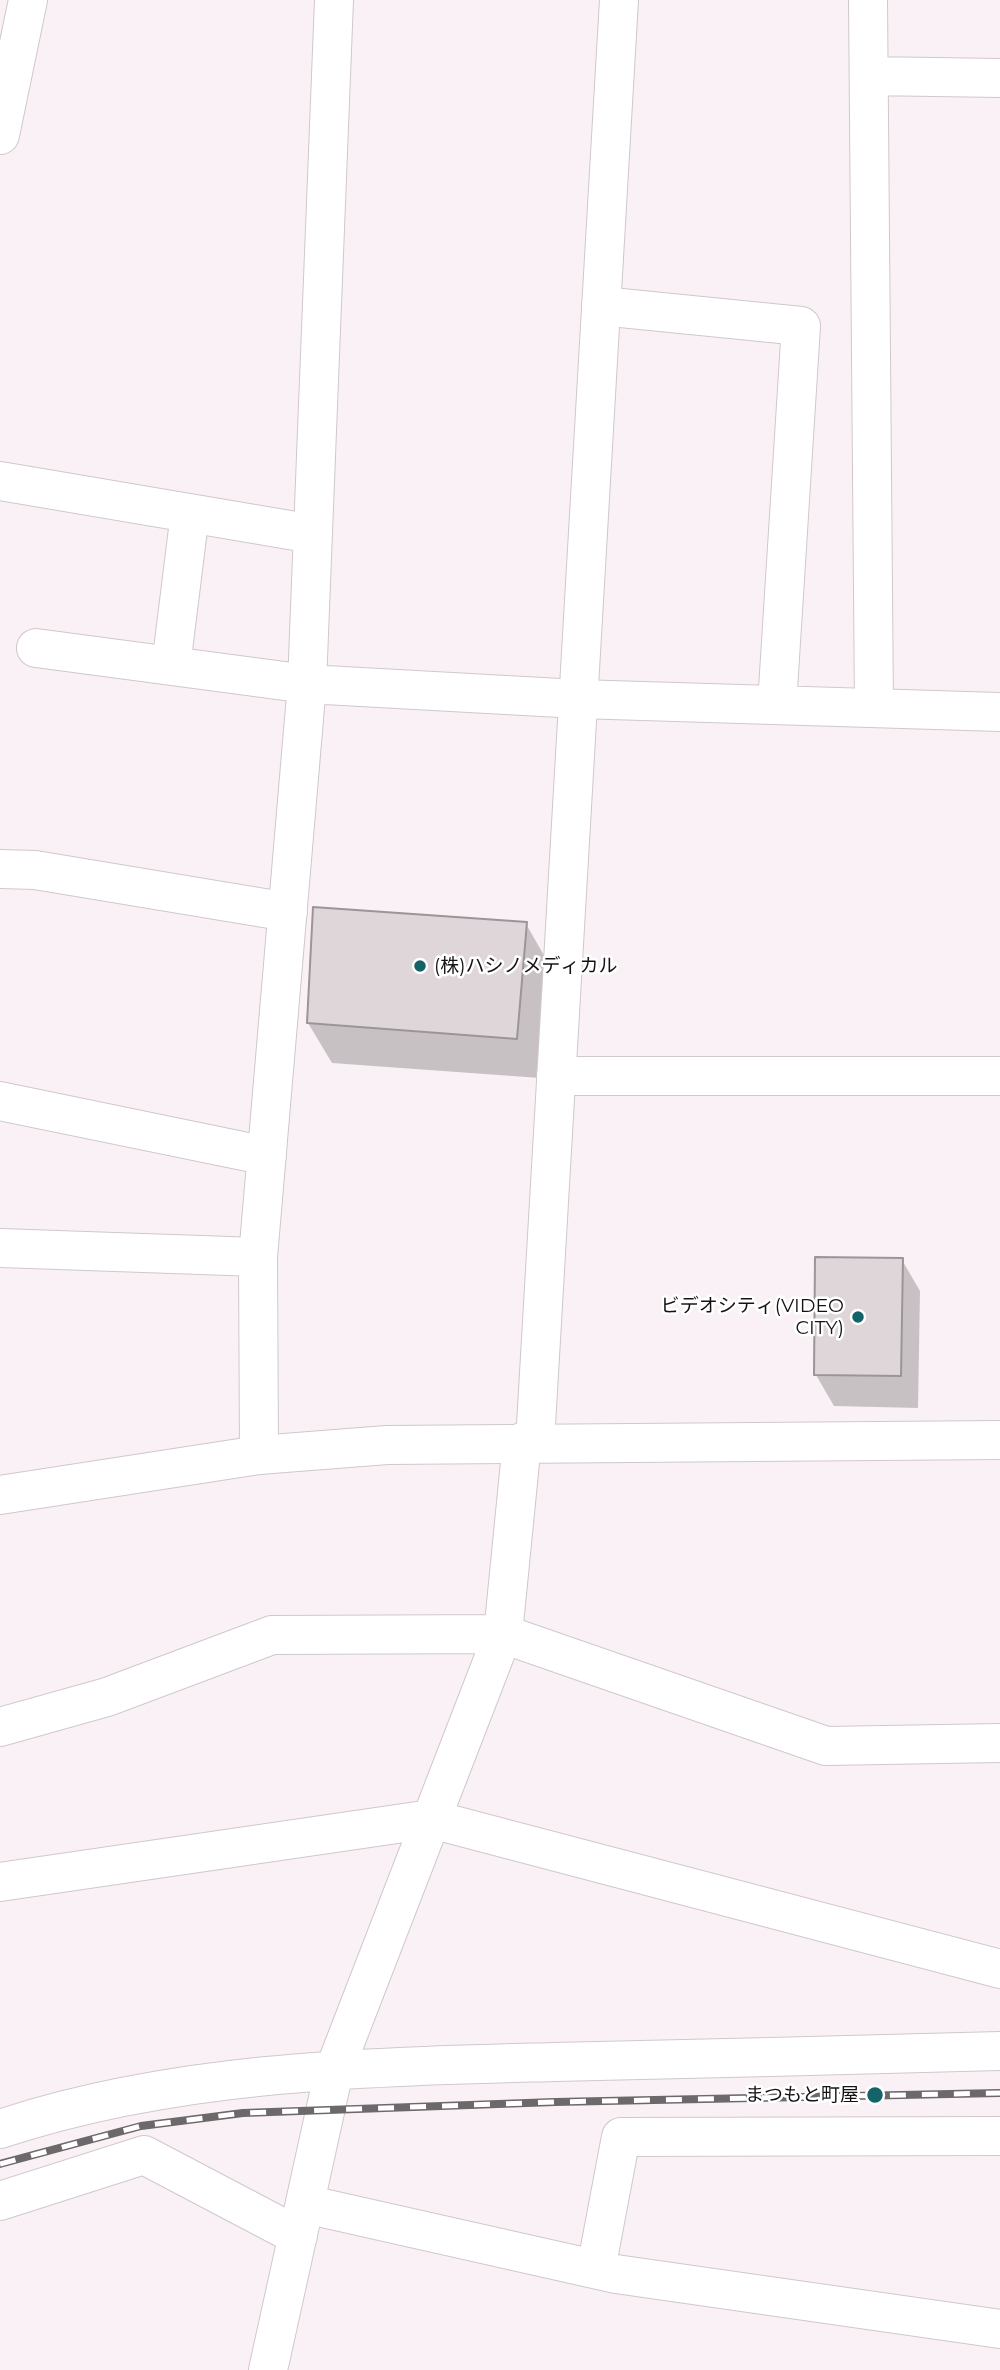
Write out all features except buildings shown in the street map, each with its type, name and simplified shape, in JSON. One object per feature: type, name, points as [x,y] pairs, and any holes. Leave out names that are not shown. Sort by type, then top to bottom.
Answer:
[{"type":"street","points":[[0,135],[28,0]]},
{"type":"street","points":[[259,1455],[258,1257],[307,684],[334,0]]},
{"type":"street","points":[[268,2370],[334,2071],[503,1634],[529,1441],[556,1076],[619,0]]},
{"type":"street","points":[[868,0],[874,708]]},
{"type":"street","points":[[869,76],[1000,78]]},
{"type":"street","points":[[601,306],[801,326],[777,705]]},
{"type":"street","points":[[0,481],[313,534]]},
{"type":"street","points":[[171,666],[190,513]]},
{"type":"street","points":[[36,648],[307,684],[579,699],[1000,712]]},
{"type":"street","points":[[0,869],[35,870],[288,912]]},
{"type":"street","points":[[556,1076],[1000,1076]]},
{"type":"street","points":[[0,1101],[267,1156]]},
{"type":"street","points":[[0,1248],[258,1257]]},
{"type":"street","points":[[0,1495],[259,1455],[387,1445],[529,1441],[1000,1440]]},
{"type":"street","points":[[0,1727],[107,1697],[272,1635],[503,1634],[826,1746],[1000,1743]]},
{"type":"street","points":[[0,1882],[431,1819],[1000,1969]]},
{"type":"street","points":[[0,2129],[58,2110],[203,2083],[334,2071],[496,2064],[1000,2051]]},
{"type":"street","points":[[596,2269],[621,2137],[1000,2136]]},
{"type":"street","points":[[0,2201],[144,2155],[301,2220],[596,2269],[1000,2329]]},
{"type":"railway","points":[[0,2164],[141,2126],[243,2113],[555,2102],[1000,2093]]},
{"type":"place","name":"(株)ハシノメディカル","points":[[420,966]]},
{"type":"place","name":"ビデオシティ(VIDEO CITY)","points":[[858,1317]]},
{"type":"place","name":"まつもと町屋","points":[[875,2095]]}]
